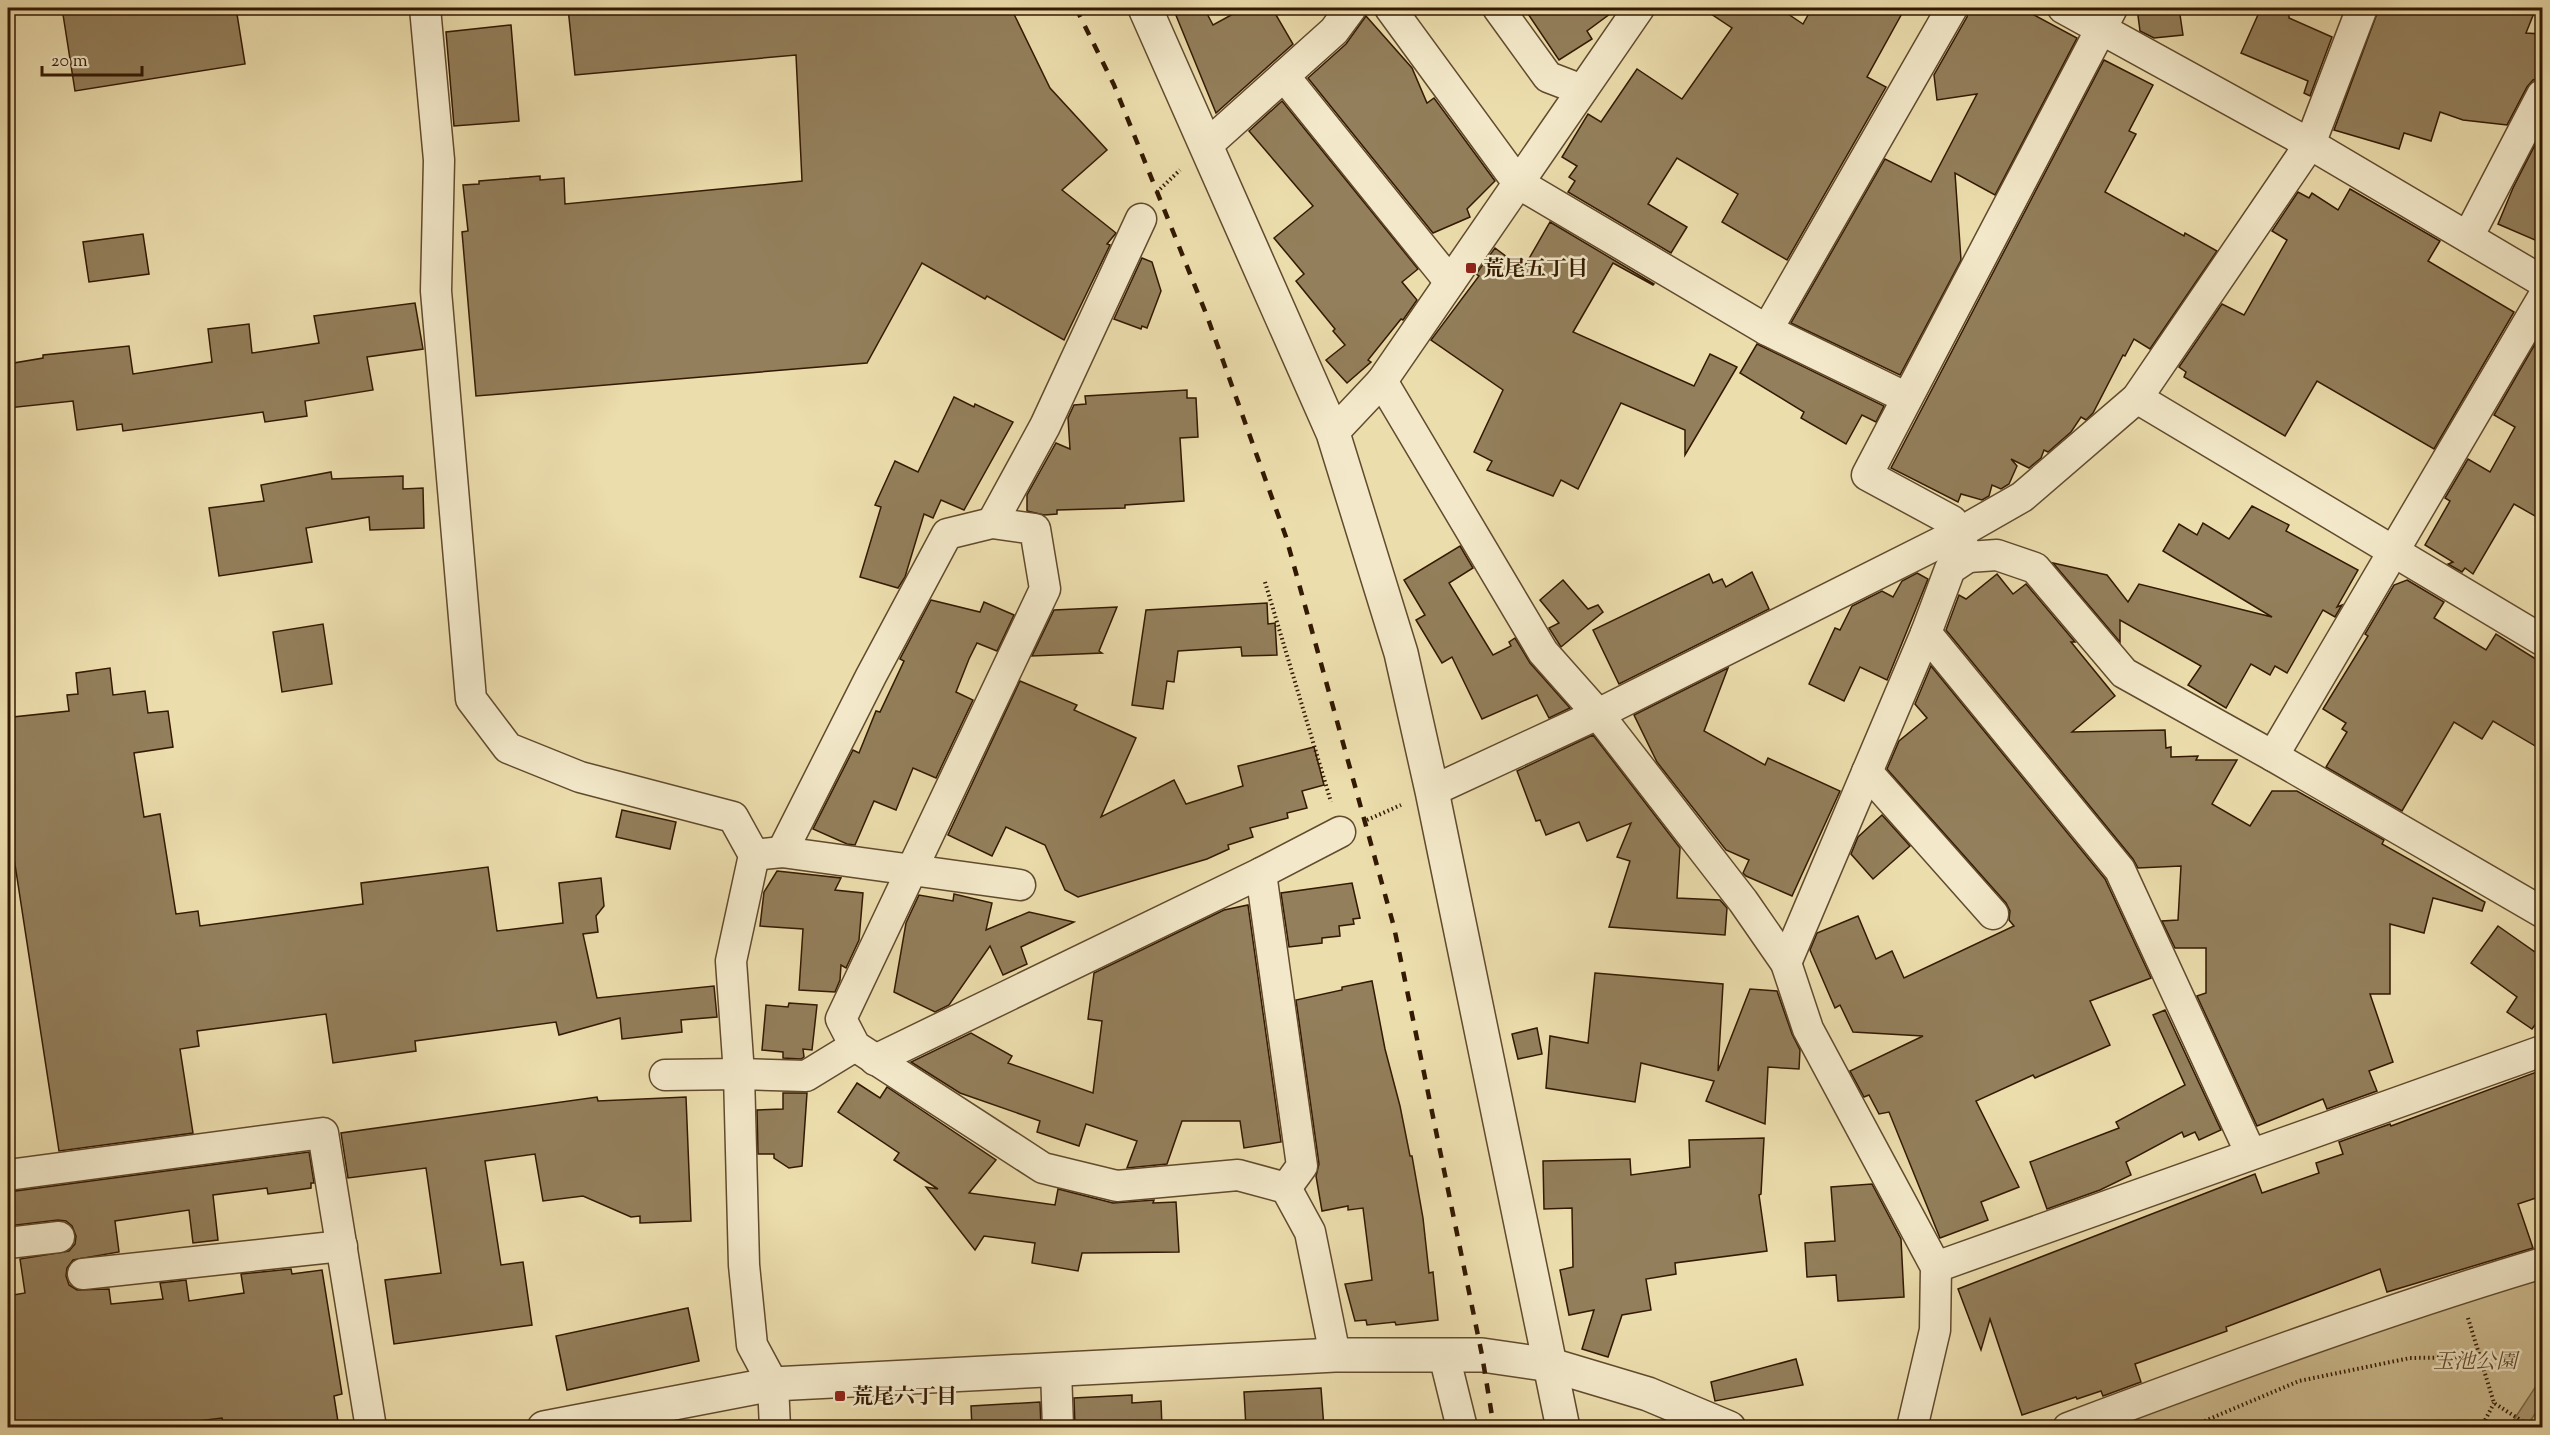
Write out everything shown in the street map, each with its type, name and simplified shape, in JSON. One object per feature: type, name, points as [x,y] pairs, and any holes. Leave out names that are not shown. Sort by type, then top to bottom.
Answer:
[{"type":"street","points":[[425,8],[439,160],[436,291],[471,699],[508,748],[580,777],[733,817],[768,854],[1020,885]]},
{"type":"street","points":[[1145,8],[1333,433],[1401,654],[1432,791],[1563,1428]]},
{"type":"street","points":[[1207,146],[1334,31],[1351,8]]},
{"type":"street","points":[[1390,8],[1518,183],[1767,330],[1907,398]]},
{"type":"street","points":[[1498,8],[1548,77],[1582,90]]},
{"type":"street","points":[[1333,433],[1382,381],[1639,8]]},
{"type":"street","points":[[1767,330],[1952,8]]},
{"type":"street","points":[[2063,8],[2107,18],[2310,144],[2542,281]]},
{"type":"street","points":[[1432,791],[1963,545],[2022,497],[2137,398],[2310,144],[2362,8]]},
{"type":"street","points":[[2107,18],[1867,475],[1952,521],[1963,545],[2035,568],[2124,673],[2273,756],[2542,912]]},
{"type":"street","points":[[1284,76],[1450,282]]},
{"type":"street","points":[[2468,237],[2542,96]]},
{"type":"street","points":[[992,524],[1045,426],[1142,219]]},
{"type":"street","points":[[2273,756],[2542,299]]},
{"type":"street","points":[[1382,381],[1544,652],[1598,714],[1743,901],[1786,963],[1808,1029],[1936,1267],[1935,1330],[1912,1428]]},
{"type":"street","points":[[2137,398],[2542,640]]},
{"type":"street","points":[[775,1428],[773,1384],[752,1345],[744,1265],[739,1074],[731,961],[768,854],[871,676],[947,534],[992,524],[1035,529],[1045,589],[841,1019],[865,1053],[1043,1168],[1117,1186],[1238,1175],[1286,1188],[1310,1232],[1335,1355]]},
{"type":"street","points":[[1786,963],[1926,633],[1950,569],[1963,545]]},
{"type":"street","points":[[1926,633],[2120,870],[2250,1154]]},
{"type":"street","points":[[1867,772],[1993,914]]},
{"type":"street","points":[[665,1075],[806,1076],[865,1053],[1261,873],[1340,832]]},
{"type":"street","points":[[1261,873],[1302,1167],[1286,1188]]},
{"type":"street","points":[[1936,1267],[2542,1051]]},
{"type":"street","points":[[8,1175],[323,1133],[371,1428]]},
{"type":"street","points":[[8,1243],[59,1237]]},
{"type":"street","points":[[83,1274],[342,1246]]},
{"type":"street","points":[[2068,1428],[2258,1357],[2458,1288],[2542,1263]]},
{"type":"street","points":[[544,1428],[773,1384],[1335,1355],[1482,1355],[1551,1365],[1648,1395],[1729,1428]]},
{"type":"street","points":[[1444,1355],[1462,1428]]},
{"type":"street","points":[[1056,1370],[1058,1428]]},
{"type":"path","points":[[1142,219],[1157,191],[1207,146]]},
{"type":"path","points":[[1265,582],[1340,832],[1432,791]]},
{"type":"path","points":[[2458,1288],[2494,1403],[2533,1428]]},
{"type":"path","points":[[2188,1428],[2299,1381],[2410,1358],[2480,1357]]},
{"type":"path","points":[[2481,1428],[2494,1403]]},
{"type":"green space","name":"玉池公園","points":[[2542,1271],[2542,1427],[2093,1428]]},
{"type":"shaded area","points":[[2542,1377],[2542,1400],[2535,1414],[2526,1427],[2509,1427]]},
{"type":"building","points":[[62,8],[236,8],[245,64],[75,91]]},
{"type":"building","points":[[568,8],[1011,8],[1050,88],[1107,150],[1062,190],[1116,233],[1107,244],[1110,245],[1064,340],[987,296],[985,299],[922,263],[867,363],[476,396],[462,232],[468,231],[463,185],[479,184],[479,181],[540,176],[540,180],[564,178],[565,204],[802,181],[796,55],[575,75]]},
{"type":"building","points":[[1173,8],[1204,8],[1213,25],[1244,8],[1272,8],[1293,44],[1216,113]]},
{"type":"building","points":[[1524,8],[1618,8],[1587,31],[1592,39],[1559,60]]},
{"type":"building","points":[[1702,8],[1779,8],[1803,24],[1812,8],[1905,8],[1867,77],[1886,87],[1787,260],[1722,222],[1738,194],[1677,158],[1648,204],[1687,227],[1671,253],[1568,192],[1575,181],[1569,177],[1577,166],[1562,157],[1588,114],[1601,122],[1637,69],[1682,99],[1732,28]]},
{"type":"building","points":[[1969,8],[2021,8],[2077,38],[1995,195],[1955,173],[1961,260],[1900,375],[1791,323],[1885,159],[1931,182],[1977,94],[1937,100],[1934,75],[1967,17]]},
{"type":"building","points":[[2137,8],[2179,8],[2183,35],[2154,38],[2140,31]]},
{"type":"building","points":[[2261,8],[2273,8],[2289,14],[2289,18],[2332,37],[2310,96],[2304,93],[2308,81],[2241,53]]},
{"type":"building","points":[[2379,8],[2536,8],[2526,33],[2542,34],[2542,78],[2533,80],[2527,87],[2507,125],[2463,120],[2440,112],[2431,141],[2404,133],[2399,149],[2334,130]]},
{"type":"building","points":[[1366,16],[1412,68],[1427,103],[1434,98],[1495,181],[1467,209],[1470,217],[1433,233],[1308,78],[1346,44]]},
{"type":"building","points":[[511,25],[519,121],[454,126],[446,32]]},
{"type":"building","points":[[2104,60],[2153,85],[2129,131],[2136,134],[2105,192],[2184,236],[2185,233],[2217,251],[2150,349],[2134,339],[2125,356],[2123,355],[2093,413],[2086,420],[2081,417],[2071,432],[2048,452],[2044,450],[2041,458],[2029,468],[2011,459],[2017,466],[2009,484],[2001,489],[1992,485],[1989,496],[1982,500],[1961,494],[1958,502],[1891,468]]},
{"type":"building","points":[[1282,101],[1418,269],[1402,282],[1417,300],[1403,320],[1401,319],[1368,360],[1371,362],[1347,383],[1326,360],[1345,345],[1296,281],[1304,274],[1274,238],[1313,206],[1249,131]]},
{"type":"building","points":[[2542,131],[2542,243],[2498,224],[2513,188]]},
{"type":"building","points":[[2350,189],[2440,241],[2428,261],[2514,312],[2434,449],[2317,381],[2285,436],[2184,377],[2186,372],[2179,367],[2222,304],[2244,315],[2287,240],[2272,231],[2298,192],[2309,198],[2312,193],[2338,210]]},
{"type":"building","points":[[1550,222],[1654,284],[1613,263],[1573,332],[1694,386],[1710,354],[1737,367],[1685,455],[1685,430],[1621,403],[1578,489],[1561,480],[1553,496],[1487,470],[1492,461],[1474,452],[1503,390],[1431,340],[1479,276],[1476,274],[1495,248],[1523,269]]},
{"type":"building","points":[[143,234],[149,274],[89,282],[83,242]]},
{"type":"building","points":[[1142,258],[1152,262],[1161,291],[1147,328],[1142,326],[1141,329],[1114,319]]},
{"type":"building","points":[[415,303],[423,349],[367,357],[373,390],[305,401],[307,416],[265,422],[263,412],[123,431],[122,424],[77,430],[73,401],[8,408],[8,364],[43,358],[43,355],[129,346],[133,374],[212,362],[208,329],[249,324],[252,353],[319,343],[314,316]]},
{"type":"building","points":[[2542,332],[2542,520],[2514,504],[2473,574],[2465,568],[2462,572],[2448,564],[2453,562],[2425,545],[2450,501],[2445,498],[2468,459],[2490,472],[2515,427],[2494,415]]},
{"type":"building","points":[[1757,344],[1884,406],[1876,422],[1862,415],[1846,444],[1801,418],[1804,412],[1740,373]]},
{"type":"building","points":[[1187,390],[1187,398],[1196,398],[1198,437],[1180,438],[1184,501],[1125,505],[1125,508],[1057,510],[1057,514],[1044,515],[1027,511],[1027,495],[1056,443],[1070,449],[1068,418],[1074,405],[1086,404],[1085,396]]},
{"type":"building","points":[[954,397],[1013,422],[964,510],[941,500],[933,518],[924,514],[905,577],[898,588],[860,577],[881,507],[875,505],[895,461],[918,472]]},
{"type":"building","points":[[331,472],[332,479],[403,476],[403,489],[423,488],[424,528],[370,530],[369,517],[306,528],[312,562],[219,576],[209,508],[264,501],[261,485]]},
{"type":"building","points":[[2252,506],[2289,525],[2286,531],[2358,570],[2337,607],[2342,605],[2335,617],[2323,610],[2287,673],[2275,666],[2270,675],[2251,664],[2226,708],[2188,685],[2201,666],[2120,620],[2120,642],[2053,563],[2107,575],[2128,602],[2139,584],[2272,617],[2163,551],[2179,524],[2197,535],[2203,523],[2229,539]]},
{"type":"building","points":[[1460,546],[1473,568],[1449,583],[1493,655],[1511,646],[1509,642],[1515,638],[1530,663],[1570,708],[1549,718],[1537,695],[1482,719],[1452,657],[1442,663],[1416,620],[1425,615],[1404,580]]},
{"type":"building","points":[[1752,572],[1769,609],[1619,684],[1593,630],[1709,574],[1713,583],[1722,579],[1726,587]]},
{"type":"building","points":[[1917,573],[1928,579],[1887,680],[1860,667],[1844,701],[1809,684],[1835,628],[1840,630],[1852,606],[1882,591],[1893,597],[1902,581]]},
{"type":"building","points":[[1997,574],[2013,594],[2026,584],[2075,642],[2071,642],[2115,696],[2072,732],[2165,730],[2166,748],[2171,747],[2171,757],[2198,756],[2196,760],[2237,760],[2212,804],[2250,826],[2272,791],[2297,791],[2384,840],[2382,844],[2485,902],[2482,911],[2433,898],[2424,933],[2390,924],[2390,994],[2370,994],[2393,1062],[2369,1071],[2377,1091],[2327,1109],[2323,1099],[2257,1126],[2197,996],[2206,993],[2206,948],[2175,948],[2162,921],[2178,920],[2181,866],[2138,868],[1946,630],[1959,595],[1966,599]]},
{"type":"building","points":[[1563,580],[1588,609],[1598,605],[1603,612],[1561,647],[1549,628],[1559,623],[1540,600]]},
{"type":"building","points":[[2407,580],[2444,602],[2434,618],[2486,650],[2496,634],[2542,663],[2542,750],[2493,721],[2482,739],[2454,722],[2402,811],[2326,767],[2347,732],[2342,729],[2346,723],[2323,709],[2368,636],[2365,634],[2394,585]]},
{"type":"building","points":[[931,600],[980,612],[984,602],[1014,615],[997,651],[977,643],[969,659],[956,692],[973,700],[936,778],[913,768],[896,810],[874,801],[855,845],[847,844],[813,829],[853,750],[859,753],[876,711],[880,712],[904,661],[900,659]]},
{"type":"building","points":[[1267,603],[1268,624],[1275,623],[1277,655],[1242,656],[1241,647],[1178,651],[1174,682],[1167,681],[1163,709],[1132,705],[1146,610]]},
{"type":"building","points":[[1117,607],[1099,651],[1102,653],[1032,656],[1054,610]]},
{"type":"building","points":[[323,624],[332,684],[282,692],[273,632]]},
{"type":"building","points":[[1931,666],[2105,879],[2151,978],[2090,1001],[2110,1045],[2035,1078],[2033,1075],[1976,1101],[2019,1187],[1981,1202],[1988,1220],[1940,1238],[1889,1112],[1879,1114],[1869,1095],[1864,1097],[1850,1071],[1923,1036],[1853,1032],[1840,1005],[1835,1008],[1810,950],[1817,933],[1858,916],[1876,959],[1892,951],[1904,978],[2014,926],[2009,920],[2010,911],[2006,903],[1887,769],[1899,741],[1927,718],[1915,704]]},
{"type":"building","points":[[110,668],[113,695],[145,691],[148,713],[168,711],[173,747],[134,753],[144,817],[160,814],[176,914],[198,911],[200,926],[363,904],[361,883],[488,867],[497,931],[563,923],[559,883],[601,878],[604,906],[596,916],[598,932],[583,934],[597,998],[714,986],[717,1017],[681,1020],[682,1032],[622,1039],[620,1018],[559,1035],[556,1022],[415,1041],[416,1051],[333,1063],[326,1014],[197,1031],[199,1046],[180,1049],[193,1133],[59,1151],[8,819],[8,723],[14,723],[13,717],[69,711],[67,695],[78,694],[76,673]]},
{"type":"building","points":[[1728,668],[1704,731],[1765,765],[1768,758],[1840,791],[1792,896],[1743,873],[1749,860],[1726,850],[1657,762],[1634,715]]},
{"type":"building","points":[[1020,681],[1077,705],[1074,710],[1136,738],[1101,817],[1174,780],[1186,804],[1243,786],[1238,766],[1314,747],[1324,785],[1302,791],[1307,808],[1287,813],[1288,818],[1250,828],[1253,837],[1228,845],[1229,849],[1207,859],[1078,897],[1065,890],[1045,845],[1006,827],[992,856],[948,835]]},
{"type":"building","points":[[1593,735],[1680,848],[1677,898],[1720,900],[1727,908],[1725,935],[1609,927],[1630,861],[1617,857],[1631,823],[1587,841],[1579,822],[1546,835],[1540,820],[1536,821],[1517,771]]},
{"type":"building","points":[[622,810],[676,822],[670,849],[616,837]]},
{"type":"building","points":[[1882,815],[1910,846],[1873,879],[1851,854],[1858,837]]},
{"type":"building","points":[[777,871],[841,878],[835,890],[863,893],[859,940],[846,968],[841,965],[840,980],[835,992],[799,990],[803,929],[760,926],[764,892]]},
{"type":"building","points":[[1352,883],[1360,918],[1353,919],[1354,924],[1339,926],[1340,936],[1322,938],[1322,943],[1289,947],[1281,893]]},
{"type":"building","points":[[954,894],[992,903],[986,930],[1029,912],[1074,922],[1021,947],[1027,964],[1003,975],[990,946],[949,1005],[935,1012],[894,992],[906,923],[919,895],[953,901]]},
{"type":"building","points":[[1248,905],[1281,1142],[1244,1148],[1240,1121],[1182,1121],[1167,1164],[1127,1168],[1137,1141],[1086,1124],[1079,1146],[1037,1132],[1040,1121],[960,1093],[911,1062],[971,1033],[1012,1056],[1008,1063],[1093,1093],[1102,1021],[1088,1019],[1094,973],[1224,910]]},
{"type":"building","points":[[2498,926],[2542,957],[2542,1015],[2532,1029],[2507,1012],[2517,997],[2471,963]]},
{"type":"building","points":[[1595,973],[1723,984],[1718,1071],[1750,989],[1777,991],[1800,1050],[1799,1069],[1768,1067],[1765,1124],[1706,1101],[1714,1081],[1641,1063],[1635,1102],[1546,1088],[1550,1036],[1588,1043]]},
{"type":"building","points":[[1372,981],[1385,1049],[1410,1156],[1412,1156],[1423,1218],[1429,1273],[1433,1272],[1438,1320],[1396,1325],[1395,1322],[1367,1325],[1366,1320],[1355,1321],[1345,1284],[1372,1280],[1363,1208],[1348,1210],[1348,1206],[1322,1211],[1316,1176],[1319,1164],[1296,1000]]},
{"type":"building","points":[[789,1003],[817,1005],[812,1050],[803,1049],[804,1057],[801,1059],[783,1058],[783,1052],[762,1050],[766,1005],[788,1007]]},
{"type":"building","points":[[2165,1010],[2221,1130],[2199,1140],[2195,1132],[2184,1137],[2182,1132],[2126,1162],[2131,1175],[2100,1190],[2047,1209],[2030,1162],[2119,1128],[2116,1122],[2185,1085],[2153,1015]]},
{"type":"building","points":[[1537,1028],[1542,1054],[1518,1059],[1512,1034]]},
{"type":"building","points":[[2542,1070],[2542,1196],[2518,1204],[2533,1248],[2387,1292],[2380,1269],[2226,1327],[2227,1331],[2135,1364],[2141,1382],[2103,1396],[2101,1391],[2022,1415],[1990,1319],[1981,1350],[1958,1289],[2255,1174],[2262,1193],[2319,1173],[2316,1163],[2343,1154],[2339,1142],[2390,1124],[2391,1126]]},
{"type":"building","points":[[857,1083],[880,1098],[887,1087],[996,1160],[969,1193],[1055,1205],[1058,1189],[1113,1203],[1154,1200],[1153,1203],[1176,1202],[1179,1252],[1082,1253],[1078,1271],[1032,1263],[1035,1243],[984,1236],[975,1250],[926,1187],[938,1189],[894,1160],[899,1153],[838,1112]]},
{"type":"building","points":[[783,1093],[807,1093],[802,1166],[789,1168],[774,1158],[774,1154],[758,1154],[757,1110],[783,1109]]},
{"type":"building","points":[[597,1097],[598,1101],[686,1097],[691,1221],[640,1223],[640,1216],[631,1217],[583,1196],[543,1201],[535,1154],[485,1161],[501,1265],[523,1262],[532,1325],[394,1344],[385,1280],[441,1273],[426,1168],[348,1178],[341,1133]]},
{"type":"building","points":[[1764,1138],[1761,1194],[1759,1195],[1767,1251],[1675,1263],[1676,1274],[1646,1279],[1651,1310],[1622,1315],[1608,1357],[1582,1349],[1594,1310],[1569,1315],[1560,1270],[1573,1267],[1572,1208],[1544,1209],[1543,1161],[1630,1159],[1631,1175],[1690,1167],[1689,1140]]},
{"type":"building","points":[[309,1152],[314,1183],[311,1183],[311,1188],[268,1194],[267,1188],[213,1195],[218,1240],[193,1243],[189,1210],[115,1221],[119,1252],[73,1260],[67,1268],[66,1276],[69,1285],[77,1290],[109,1289],[111,1304],[163,1299],[160,1283],[186,1280],[189,1301],[244,1293],[241,1274],[291,1269],[292,1274],[322,1270],[342,1394],[334,1396],[339,1428],[229,1428],[229,1422],[223,1422],[222,1418],[139,1428],[8,1428],[8,1296],[25,1293],[20,1259],[69,1251],[75,1244],[76,1236],[72,1226],[66,1221],[8,1226],[8,1192]]},
{"type":"building","points":[[1872,1184],[1901,1239],[1904,1297],[1838,1301],[1836,1275],[1807,1277],[1805,1243],[1835,1241],[1831,1187]]},
{"type":"building","points":[[688,1308],[699,1361],[567,1390],[556,1336]]},
{"type":"building","points":[[1796,1359],[1803,1385],[1715,1401],[1711,1382]]},
{"type":"building","points":[[1321,1388],[1324,1428],[1246,1428],[1244,1392]]},
{"type":"building","points":[[1132,1395],[1132,1403],[1161,1401],[1162,1428],[1075,1428],[1074,1398]]},
{"type":"building","points":[[1040,1402],[1041,1428],[972,1428],[971,1406]]},
{"type":"railway","points":[[1076,8],[1114,85],[1207,316],[1286,537],[1394,927],[1482,1355],[1494,1428]]},
{"type":"place","name":"荒尾五丁目","points":[[1471,268]]},
{"type":"place","name":"荒尾六丁目","points":[[840,1396]]}]
